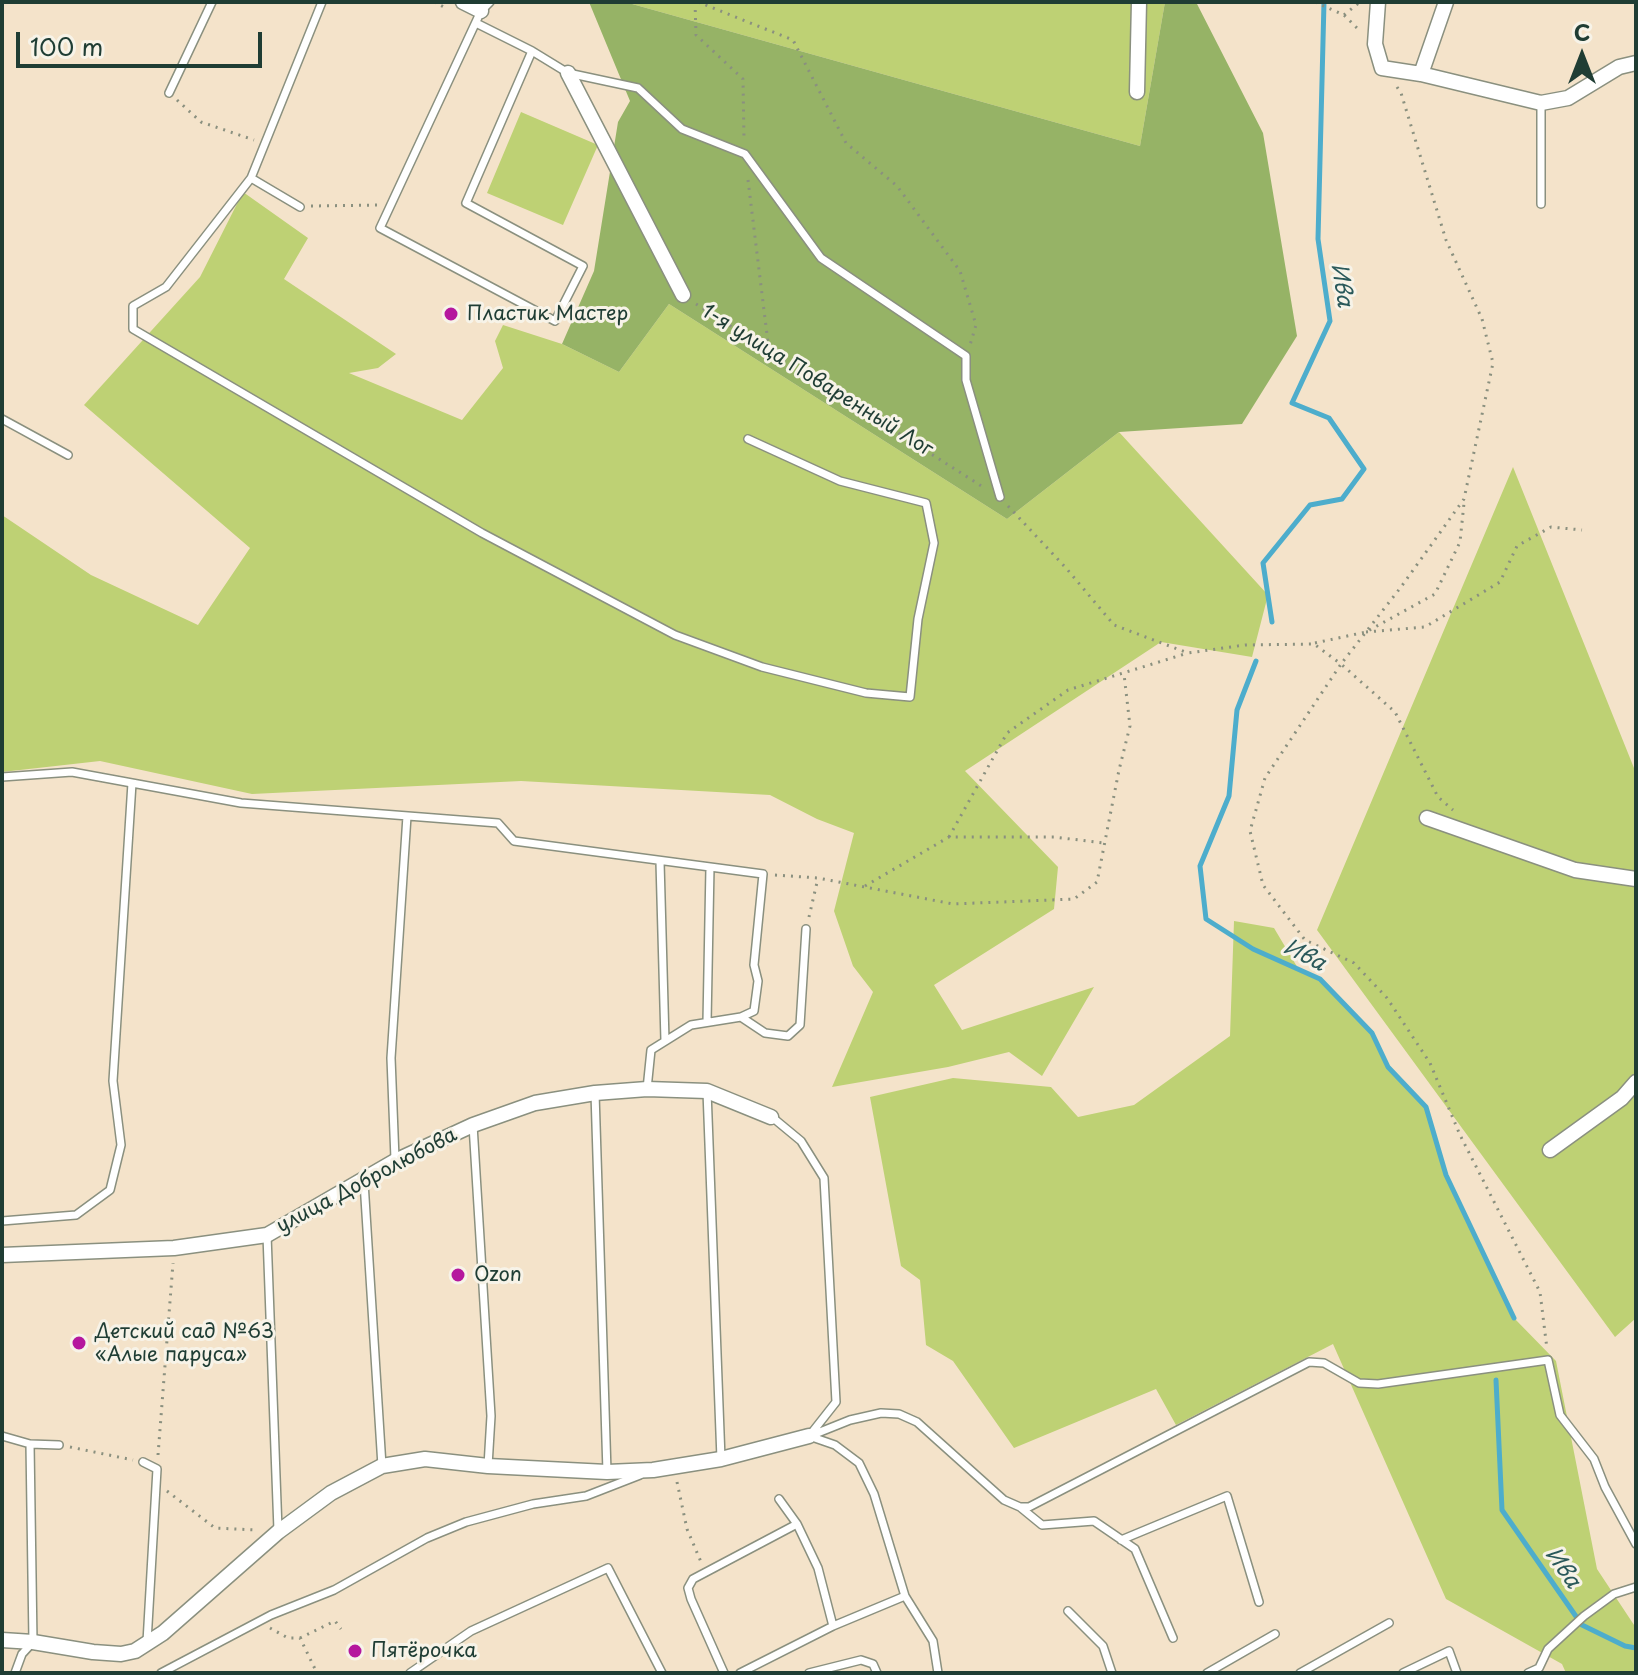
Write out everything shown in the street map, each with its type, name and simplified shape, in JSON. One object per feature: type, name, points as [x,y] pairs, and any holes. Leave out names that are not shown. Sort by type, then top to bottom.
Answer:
[{"type":"street","points":[[463,2],[482,12]]},
{"type":"street","points":[[1137,92],[1139,2]]},
{"type":"street","points":[[1378,2],[1375,44],[1382,68],[1421,74],[1541,103],[1568,98],[1619,67],[1636,63]]},
{"type":"street","points":[[1421,74],[1446,2]]},
{"type":"street","name":"1-я улица Поваренный Лог","points":[[568,73],[683,295]]},
{"type":"street","points":[[1427,818],[1575,870],[1636,879]]},
{"type":"street","points":[[1550,1150],[1622,1098],[1636,1082]]},
{"type":"street","name":"улица Добролюбова","points":[[2,1255],[174,1248],[267,1235],[364,1182],[395,1161],[473,1125],[535,1103],[595,1093],[647,1089],[707,1091],[771,1117]]},
{"type":"street","points":[[2,1640],[121,1654],[146,1645],[278,1532],[331,1493],[382,1466],[425,1459],[488,1466],[607,1472],[653,1470],[721,1459],[809,1436]]},
{"type":"lane","points":[[169,93],[212,2]]},
{"type":"lane","points":[[322,2],[251,178],[166,287],[133,306],[133,329],[482,533],[675,635],[762,667],[866,693],[910,697],[918,619],[934,543],[926,503],[840,481],[748,439]]},
{"type":"lane","points":[[532,51],[466,203],[583,266],[555,321],[380,228],[482,12],[532,51],[568,73],[638,88],[682,129],[745,154],[821,258],[966,356],[966,380],[1000,497]]},
{"type":"lane","points":[[1541,103],[1541,204]]},
{"type":"lane","points":[[251,178],[300,207]]},
{"type":"lane","points":[[2,419],[68,455]]},
{"type":"lane","points":[[2,777],[72,772],[241,803],[498,823],[514,841],[763,874],[754,965],[758,981],[754,1011],[741,1017],[691,1025],[651,1050],[647,1089]]},
{"type":"lane","points":[[2,1221],[76,1215],[110,1190],[121,1145],[113,1081],[132,783]]},
{"type":"lane","points":[[395,1161],[391,1058],[407,816]]},
{"type":"lane","points":[[660,862],[665,1041]]},
{"type":"lane","points":[[707,1022],[710,867]]},
{"type":"lane","points":[[741,1017],[765,1033],[788,1036],[800,1025],[806,929]]},
{"type":"lane","points":[[707,1091],[721,1459]]},
{"type":"lane","points":[[595,1093],[607,1472]]},
{"type":"lane","points":[[771,1117],[801,1141],[824,1178],[836,1402],[809,1436]]},
{"type":"lane","points":[[473,1125],[491,1416],[488,1466]]},
{"type":"lane","points":[[364,1182],[382,1466]]},
{"type":"lane","points":[[267,1235],[278,1532]]},
{"type":"lane","points":[[1020,1507],[1037,1505],[1309,1362],[1324,1363],[1350,1379],[1368,1384],[1515,1367],[1548,1360],[1560,1415],[1594,1459],[1605,1487],[1636,1544]]},
{"type":"lane","points":[[809,1436],[850,1420],[881,1413],[899,1414],[917,1422],[1004,1500],[1020,1507],[1042,1525],[1094,1521],[1135,1549],[1173,1638]]},
{"type":"lane","points":[[2,1436],[30,1444],[59,1445]]},
{"type":"lane","points":[[809,1436],[835,1445],[859,1463],[874,1494],[905,1596],[933,1641],[938,1673]]},
{"type":"lane","points":[[15,1673],[22,1654],[33,1642],[30,1444]]},
{"type":"lane","points":[[143,1462],[157,1469],[146,1645]]},
{"type":"lane","points":[[161,1673],[271,1615],[334,1590],[427,1538],[466,1522],[533,1504],[586,1496],[653,1470]]},
{"type":"lane","points":[[1121,1540],[1227,1496],[1259,1602]]},
{"type":"lane","points":[[779,1499],[797,1524],[818,1568],[833,1626]]},
{"type":"lane","points":[[724,1673],[688,1588],[693,1579],[797,1524]]},
{"type":"lane","points":[[410,1673],[423,1670],[471,1631],[608,1568],[662,1673]]},
{"type":"lane","points":[[1528,1673],[1539,1668],[1548,1649],[1584,1616],[1614,1594],[1636,1587]]},
{"type":"lane","points":[[740,1673],[833,1626],[905,1596]]},
{"type":"lane","points":[[1068,1611],[1103,1646],[1112,1673]]},
{"type":"lane","points":[[1300,1673],[1389,1623]]},
{"type":"lane","points":[[1207,1673],[1275,1634]]},
{"type":"lane","points":[[1403,1673],[1449,1651],[1457,1673]]},
{"type":"lane","points":[[809,1673],[861,1660],[873,1664],[877,1673]]},
{"type":"path","points":[[769,351],[745,154],[743,79],[696,35],[696,2],[793,40],[846,143],[897,186],[960,271],[976,325],[966,356]]},
{"type":"path","points":[[1315,2],[1344,15],[1360,2]]},
{"type":"path","points":[[1366,632],[1435,594],[1460,542],[1464,499],[1493,363],[1482,319],[1446,240],[1401,93],[1382,68]]},
{"type":"path","points":[[169,93],[201,122],[266,143]]},
{"type":"path","points":[[300,207],[391,204]]},
{"type":"path","name":"1-я улица Поваренный Лог","points":[[683,295],[1000,497],[1114,625],[1188,653]]},
{"type":"path","points":[[1464,499],[1341,664],[1265,778],[1250,831],[1263,885],[1305,940],[1354,963],[1379,990],[1430,1063],[1460,1135],[1540,1292],[1548,1360]]},
{"type":"path","points":[[949,837],[1007,733],[1068,690],[1188,653],[1245,645],[1314,644],[1366,632],[1425,627],[1500,582],[1517,546],[1551,527],[1582,530]]},
{"type":"path","points":[[1314,644],[1395,712],[1438,797],[1458,814]]},
{"type":"path","points":[[763,874],[818,878],[953,904],[1074,899],[1097,882],[1130,726],[1124,674]]},
{"type":"path","points":[[863,887],[949,837],[1054,837],[1104,843]]},
{"type":"path","points":[[806,929],[818,878]]},
{"type":"path","points":[[157,1469],[174,1248]]},
{"type":"path","points":[[59,1445],[143,1462]]},
{"type":"path","points":[[672,1467],[680,1488],[687,1529],[705,1572]]},
{"type":"path","points":[[157,1484],[215,1528],[278,1532]]},
{"type":"path","points":[[259,1622],[288,1638],[300,1638],[335,1621],[341,1629]]},
{"type":"path","points":[[300,1638],[317,1673]]},
{"type":"green space","points":[[589,2],[625,2],[1140,146],[1165,2],[1196,2],[1263,133],[1297,336],[1242,424],[1119,432],[1007,519],[669,304],[619,372],[562,344],[594,271],[618,122],[630,101]]},
{"type":"green space","points":[[625,2],[1165,2],[1140,146]]},
{"type":"green space","points":[[521,112],[598,145],[563,225],[487,193]]},
{"type":"green space","points":[[243,192],[308,238],[284,279],[396,354],[378,368],[349,373],[462,420],[503,368],[495,341],[503,325],[562,344],[619,372],[669,304],[1007,519],[1119,432],[1268,595],[1252,657],[1161,642],[965,771],[1058,867],[1054,909],[934,985],[962,1030],[1094,987],[1042,1076],[1009,1052],[948,1067],[832,1087],[873,992],[853,966],[834,911],[854,833],[817,819],[770,795],[521,781],[252,794],[100,761],[2,772],[2,515],[91,575],[198,625],[250,548],[84,405],[200,277]]},
{"type":"green space","points":[[1513,467],[1636,773],[1636,1318],[1615,1337],[1317,930]]},
{"type":"green space","points":[[1234,921],[1274,928],[1299,970],[1320,979],[1372,1033],[1388,1067],[1426,1107],[1446,1175],[1514,1318],[1556,1361],[1597,1569],[1636,1628],[1636,1673],[1566,1673],[1562,1664],[1446,1599],[1333,1344],[1176,1425],[1156,1389],[1014,1448],[953,1361],[926,1345],[920,1280],[901,1266],[870,1097],[953,1078],[1051,1087],[1078,1117],[1134,1105],[1230,1036]]},
{"type":"waterway","name":"Ива","points":[[1272,622],[1263,563],[1310,505],[1342,499],[1364,469],[1329,418],[1292,403],[1330,321],[1318,239],[1324,2]]},
{"type":"waterway","name":"Ива","points":[[1256,661],[1237,710],[1229,796],[1200,866],[1206,919],[1253,949],[1320,979],[1372,1033],[1388,1067],[1426,1107],[1446,1175],[1514,1318]]},
{"type":"waterway","name":"Ива","points":[[1496,1380],[1502,1510],[1582,1625],[1625,1646],[1636,1648]]},
{"type":"place","name":"Пластик Мастер","points":[[451,314]]},
{"type":"place","name":"Ozon","points":[[458,1275]]},
{"type":"place","name":"Детский сад №63 «Алые паруса»","points":[[79,1343]]},
{"type":"place","name":"Пятёрочка","points":[[355,1651]]}]
